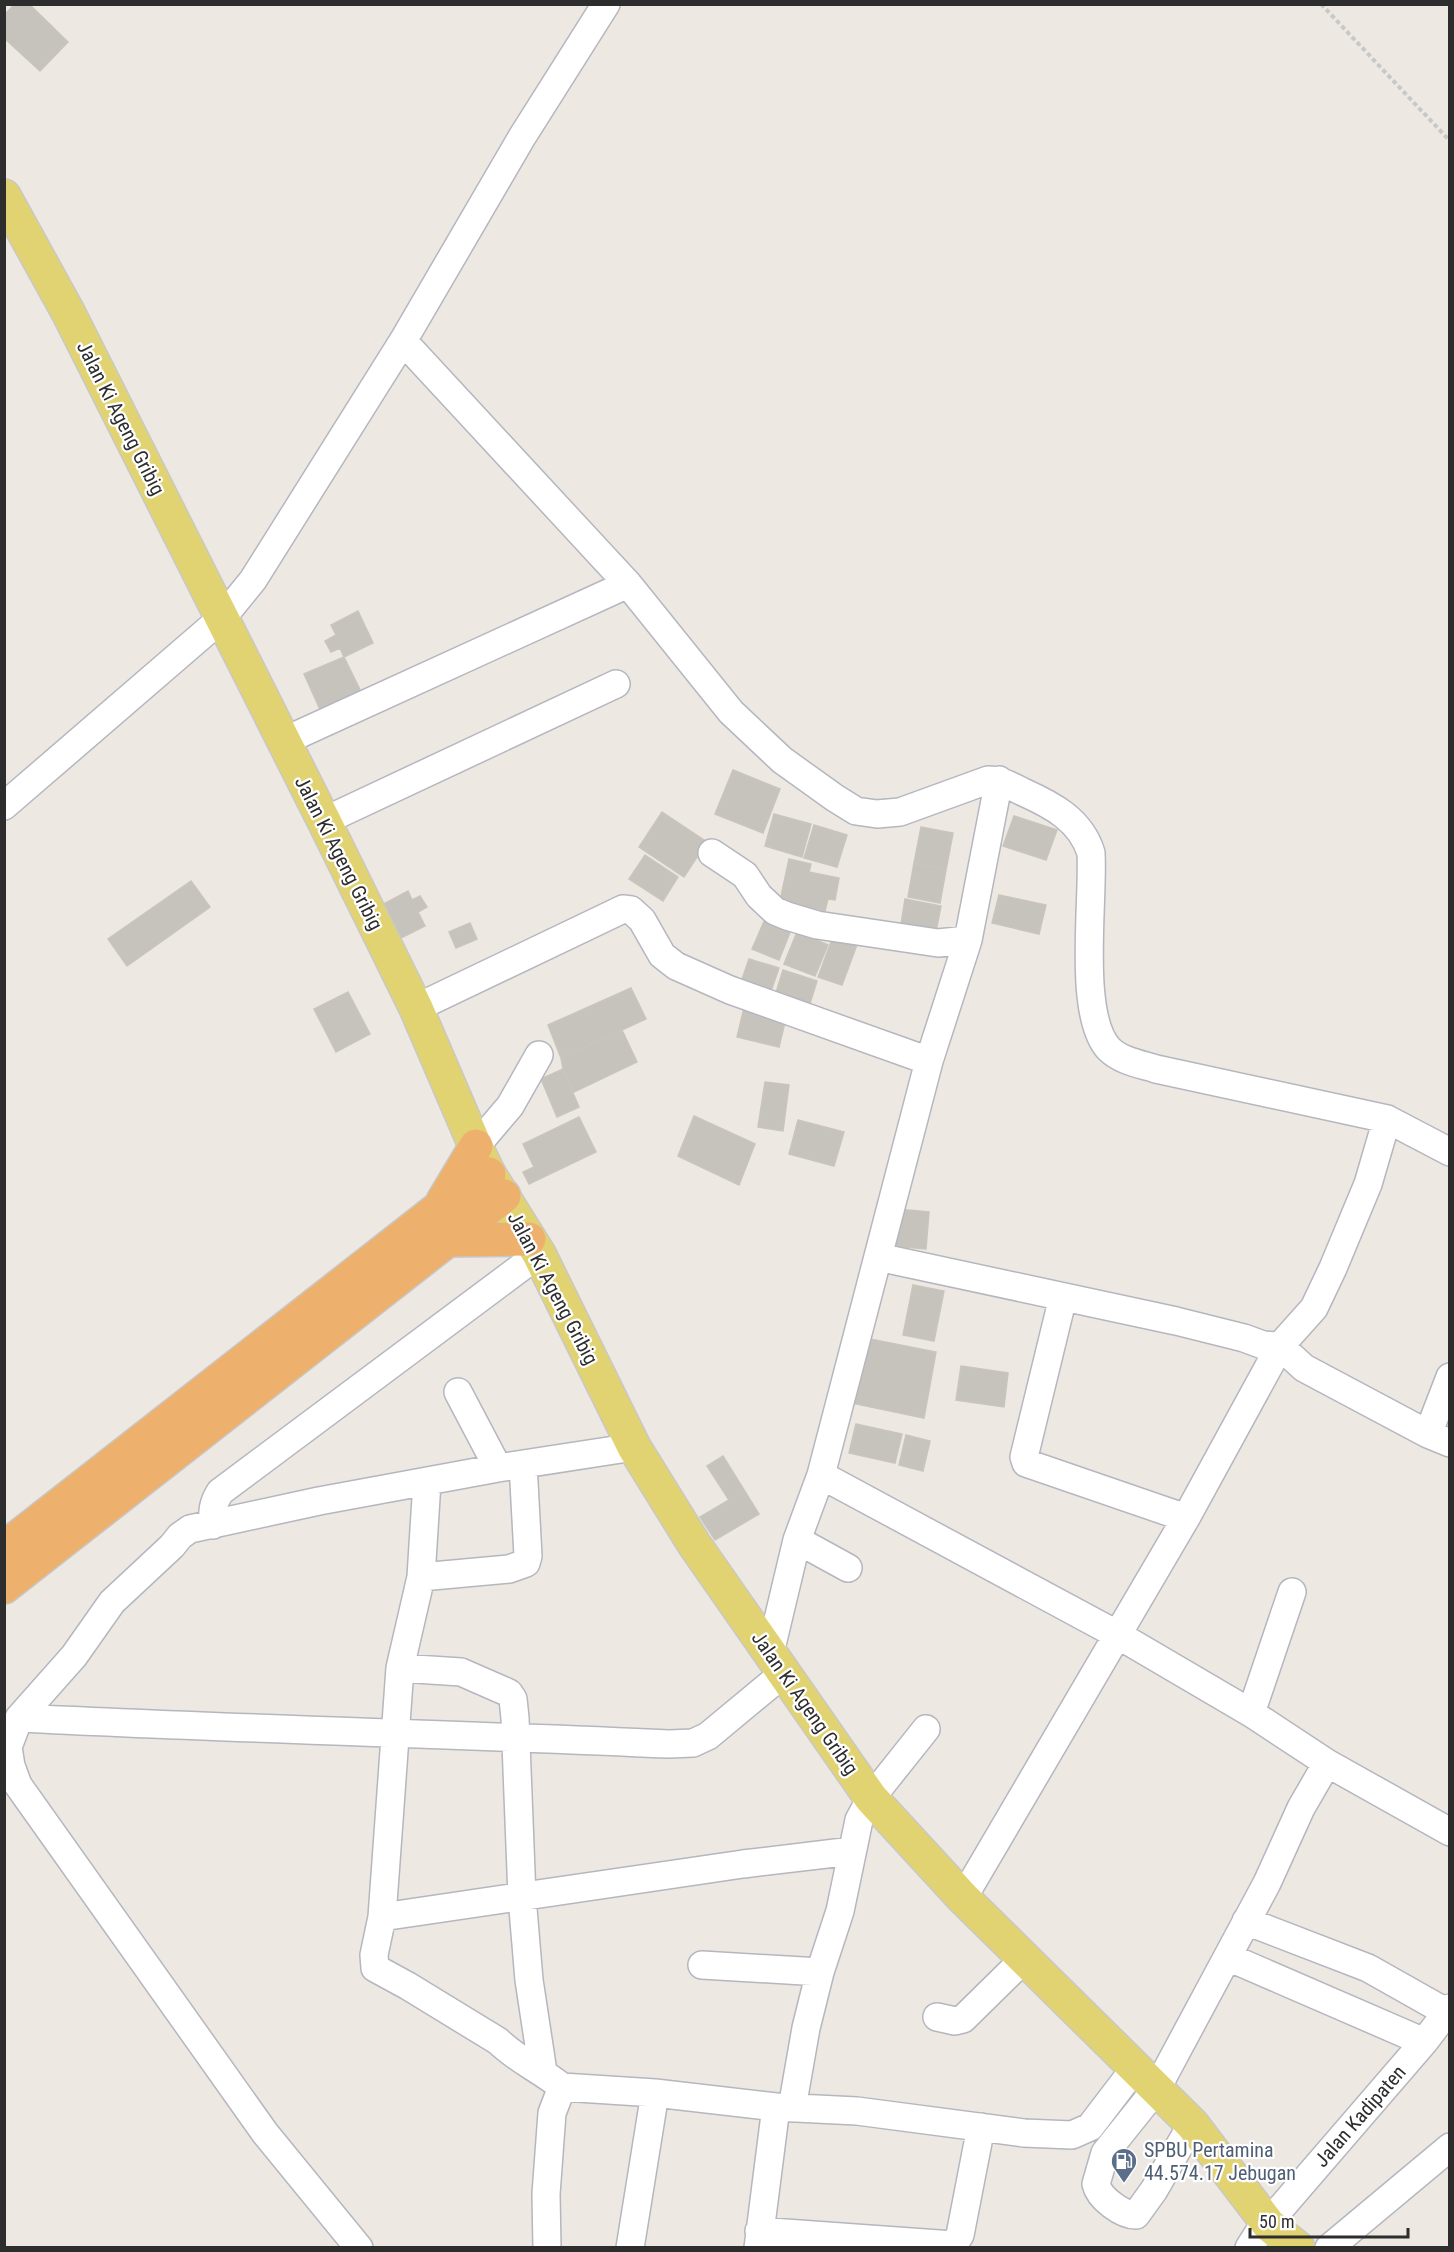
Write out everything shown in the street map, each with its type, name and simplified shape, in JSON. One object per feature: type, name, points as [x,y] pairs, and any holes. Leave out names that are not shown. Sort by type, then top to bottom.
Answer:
[{"type":"highway","points":[[4,1548],[439,1208],[490,1172]]},
{"type":"highway","points":[[4,1587],[449,1240],[490,1172]]},
{"type":"highway","points":[[449,1240],[534,1246]]},
{"type":"main road","name":"Jalan Ki Ageng Gribig","points":[[4,196],[68,312],[282,742],[324,821],[416,1008],[490,1172],[534,1246],[634,1447],[694,1544],[871,1798],[963,1898],[1192,2124],[1262,2231],[1298,2247]]},
{"type":"street","points":[[4,806],[222,618],[253,580],[403,341],[522,137],[606,4]]},
{"type":"street","points":[[403,341],[628,584],[731,712],[782,760],[834,798],[856,811],[877,814],[900,812],[988,780],[999,780],[1051,805],[1071,820],[1088,843],[1092,867],[1092,1013],[1097,1029],[1109,1049],[1119,1057],[1156,1069],[1387,1119],[1449,1152]]},
{"type":"street","points":[[282,742],[628,584]]},
{"type":"street","points":[[324,821],[616,684]]},
{"type":"street","points":[[19,1718],[241,1729],[396,1732],[669,1744],[693,1743],[708,1737],[777,1663],[797,1540],[821,1475],[929,1061],[968,940],[999,780]]},
{"type":"street","points":[[712,853],[745,875],[759,896],[776,911],[787,916],[817,925],[938,943],[968,940]]},
{"type":"street","points":[[416,1008],[620,910],[627,909],[635,912],[663,955],[676,966],[730,990],[929,1061]]},
{"type":"street","points":[[490,1172],[510,1106],[539,1055]]},
{"type":"street","points":[[963,1898],[1186,1518],[1280,1346],[1314,1308],[1368,1184],[1387,1119]]},
{"type":"street","points":[[213,1525],[212,1510],[214,1501],[220,1492],[534,1246]]},
{"type":"street","points":[[878,1257],[1210,1329],[1263,1345],[1280,1346],[1304,1368],[1439,1439],[1449,1377]]},
{"type":"street","points":[[1063,1297],[1024,1457],[1026,1463],[1186,1518]]},
{"type":"street","points":[[421,1577],[509,1569],[526,1563],[528,1556],[510,1466],[458,1392]]},
{"type":"street","points":[[359,2247],[265,2133],[18,1785],[11,1766],[8,1747],[19,1718],[74,1656],[112,1602],[190,1529],[320,1501],[510,1466],[634,1447]]},
{"type":"street","points":[[821,1475],[1118,1635],[1251,1713],[1327,1763],[1449,1832]]},
{"type":"street","points":[[427,1482],[421,1577],[400,1668],[382,1917],[374,1954],[375,1968],[498,2041],[513,2054],[552,2079],[784,2107],[857,2111],[1051,2136],[1082,2132],[1146,2078]]},
{"type":"street","points":[[797,1540],[848,1568]]},
{"type":"street","points":[[1251,1713],[1292,1592]]},
{"type":"street","points":[[400,1668],[461,1672],[508,1693],[513,1699],[522,1897],[529,1980],[552,2079],[546,2194],[547,2247]]},
{"type":"street","points":[[926,1729],[871,1798],[859,1820],[840,1911],[820,1972],[784,2107],[759,2239],[953,2245],[960,2235],[981,2127]]},
{"type":"street","points":[[1192,2124],[1154,2190],[1136,2216],[1129,2215],[1104,2197],[1096,2184],[1105,2153],[1146,2078],[1228,1957],[1267,1884],[1305,1800],[1327,1763]]},
{"type":"street","points":[[382,1917],[743,1864],[852,1851]]},
{"type":"street","points":[[1246,1921],[1368,1968],[1448,2010]]},
{"type":"street","points":[[1228,1957],[1424,2042]]},
{"type":"street","points":[[937,2017],[955,2021],[963,2019],[1025,1958]]},
{"type":"street","points":[[702,1965],[820,1972]]},
{"type":"street","name":"Jalan Kadipaten","points":[[1262,2231],[1424,2042],[1448,2010]]},
{"type":"street","points":[[630,2247],[655,2092]]},
{"type":"street","points":[[1329,2247],[1449,2147]]},
{"type":"path","points":[[1321,4],[1449,141]]},
{"type":"building","points":[[15,4],[29,4],[68,42],[40,71],[4,38],[4,15]]},
{"type":"building","points":[[358,611],[373,643],[344,657],[340,648],[331,652],[325,641],[336,635],[331,625]]},
{"type":"building","points":[[344,657],[364,698],[323,716],[304,674]]},
{"type":"building","points":[[733,770],[780,789],[763,833],[715,814]]},
{"type":"building","points":[[662,812],[707,842],[684,877],[639,847]]},
{"type":"building","points":[[774,814],[811,824],[802,857],[765,846]]},
{"type":"building","points":[[1014,816],[1057,830],[1046,860],[1003,846]]},
{"type":"building","points":[[814,825],[847,835],[837,867],[804,858]]},
{"type":"building","points":[[921,827],[953,833],[946,870],[914,863]]},
{"type":"building","points":[[645,855],[678,877],[663,901],[629,879]]},
{"type":"building","points":[[789,859],[811,864],[809,872],[839,878],[835,900],[828,899],[825,911],[780,901]]},
{"type":"building","points":[[914,863],[946,870],[940,903],[908,897]]},
{"type":"building","points":[[191,881],[210,907],[127,966],[108,939]]},
{"type":"building","points":[[408,891],[412,900],[420,896],[427,907],[418,912],[425,926],[401,938],[393,921],[385,926],[376,908]]},
{"type":"building","points":[[999,895],[1046,905],[1039,934],[992,923]]},
{"type":"building","points":[[905,899],[941,906],[935,937],[900,931]]},
{"type":"building","points":[[765,919],[791,930],[779,960],[752,949]]},
{"type":"building","points":[[470,923],[477,939],[456,948],[449,932]]},
{"type":"building","points":[[797,932],[828,945],[815,976],[784,964]]},
{"type":"building","points":[[834,934],[858,942],[842,985],[818,977]]},
{"type":"building","points":[[749,959],[779,968],[770,994],[740,985]]},
{"type":"building","points":[[783,970],[817,981],[808,1010],[774,999]]},
{"type":"building","points":[[631,988],[646,1019],[561,1058],[548,1025]]},
{"type":"building","points":[[348,992],[370,1034],[336,1052],[314,1009]]},
{"type":"building","points":[[744,1008],[786,1018],[779,1047],[737,1037]]},
{"type":"building","points":[[622,1030],[637,1062],[574,1092],[563,1069],[561,1058]]},
{"type":"building","points":[[563,1069],[579,1107],[557,1117],[541,1079]]},
{"type":"building","points":[[765,1082],[789,1085],[783,1131],[758,1127]]},
{"type":"building","points":[[694,1116],[755,1144],[739,1185],[678,1156]]},
{"type":"building","points":[[579,1117],[596,1152],[529,1184],[523,1172],[534,1167],[523,1144]]},
{"type":"building","points":[[798,1120],[844,1132],[834,1166],[789,1154]]},
{"type":"building","points":[[897,1209],[929,1212],[926,1249],[894,1246]]},
{"type":"building","points":[[913,1285],[944,1291],[934,1341],[903,1335]]},
{"type":"building","points":[[860,1337],[936,1352],[924,1418],[842,1401]]},
{"type":"building","points":[[961,1366],[1008,1373],[1004,1407],[956,1400]]},
{"type":"building","points":[[856,1424],[902,1434],[895,1463],[849,1453]]},
{"type":"building","points":[[906,1435],[930,1441],[923,1471],[899,1465]]},
{"type":"building","points":[[723,1456],[759,1514],[715,1540],[700,1517],[729,1500],[707,1466]]},
{"type":"place","name":"SPBU Pertamina 44.574.17 Jebugan","points":[[1124,2184]]}]
